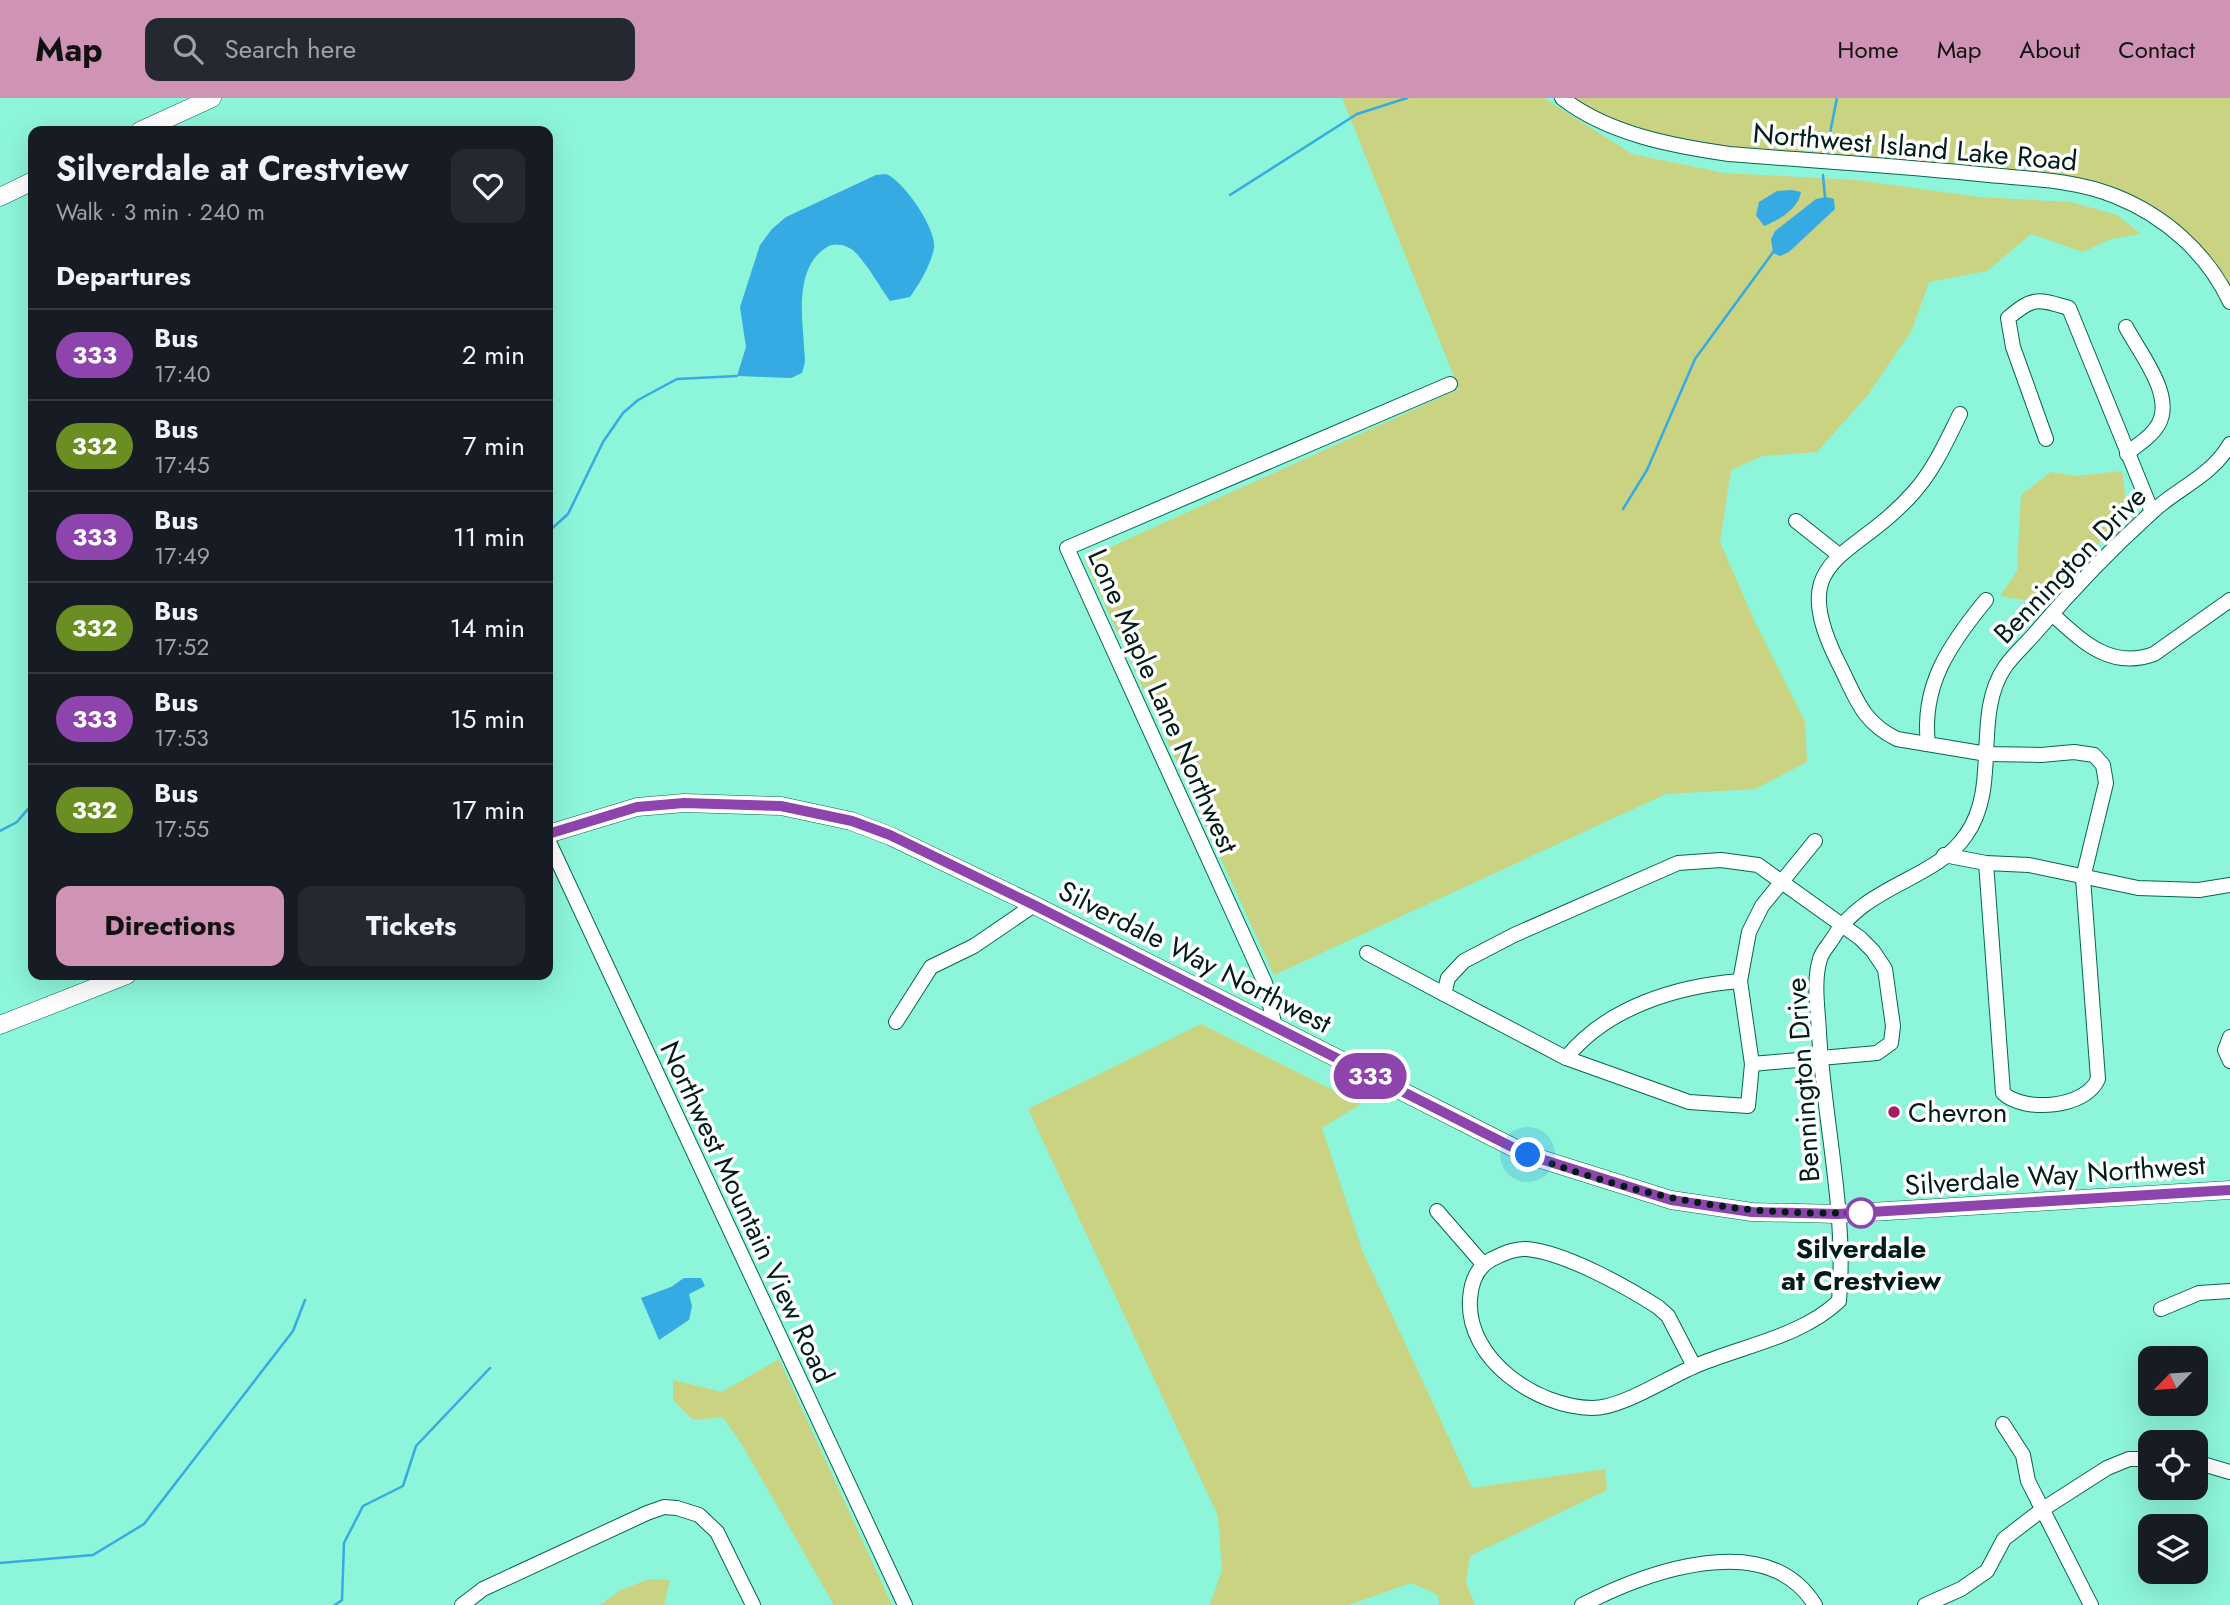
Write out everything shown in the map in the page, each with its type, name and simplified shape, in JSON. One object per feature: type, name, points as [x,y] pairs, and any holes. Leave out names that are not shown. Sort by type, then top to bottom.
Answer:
[{"type":"main road","points":[[151,126],[212,98]]},
{"type":"main road","points":[[0,197],[28,183]]},
{"type":"main road","name":"Silverdale Way Northwest","points":[[553,832],[617,812],[659,804],[715,802],[781,806],[833,815],[870,828],[1034,905],[1508,1146],[1548,1163],[1643,1193],[1690,1204],[1752,1212],[1838,1214],[2230,1190]]},
{"type":"main road","points":[[0,1025],[114,980]]},
{"type":"street","name":"Northwest Island Lake Road","points":[[1562,98],[1576,110],[1644,137],[1680,146],[1729,154],[2037,180],[2094,189],[2135,206],[2173,230],[2201,257],[2230,302]]},
{"type":"street","points":[[2046,439],[2013,347],[2008,318],[2031,300],[2068,308],[2152,512]]},
{"type":"street","points":[[2126,327],[2159,388],[2164,411],[2157,428],[2127,454]]},
{"type":"street","name":"Lone Maple Lane Northwest","points":[[1275,1027],[1265,983],[1067,548],[1450,384]]},
{"type":"street","points":[[1961,414],[1942,451],[1916,491],[1886,519],[1839,555],[1827,569],[1818,598],[1818,618],[1830,648],[1867,718],[1896,739],[1987,754],[2041,755],[2074,751],[2094,755],[2103,765],[2106,783],[2083,878],[2098,1079],[2093,1090],[2075,1100],[2032,1105],[2014,1103],[2004,1093],[1986,863]]},
{"type":"street","name":"Bennington Drive","points":[[1694,1366],[1801,1327],[1824,1315],[1839,1301],[1838,1214],[1821,1058],[1816,980],[1820,957],[1839,926],[1861,905],[1944,855],[1966,836],[1980,804],[1995,691],[2004,667],[2152,512],[2210,470],[2230,444]]},
{"type":"street","points":[[1797,521],[1839,555]]},
{"type":"street","points":[[1928,744],[1928,700],[1933,678],[1954,642],[1986,600]]},
{"type":"street","points":[[2052,614],[2092,649],[2106,656],[2141,659],[2154,654],[2230,600]]},
{"type":"street","points":[[1367,953],[1566,1058],[1689,1102],[1748,1106],[1752,1064],[1740,981],[1749,932],[1762,906],[1815,841]]},
{"type":"street","name":"Northwest Mountain View Road","points":[[553,850],[905,1605]]},
{"type":"street","points":[[1944,855],[1986,863],[2029,865],[2138,888],[2199,890],[2230,885]]},
{"type":"street","points":[[1444,993],[1448,978],[1464,961],[1514,935],[1678,863],[1721,860],[1758,865],[1839,926],[1860,938],[1885,969],[1892,1034],[1891,1043],[1877,1053],[1752,1064]]},
{"type":"street","points":[[896,1022],[932,967],[974,946],[1034,905]]},
{"type":"street","points":[[1566,1058],[1585,1035],[1626,1011],[1696,985],[1740,981]]},
{"type":"street","points":[[2230,1037],[2225,1050],[2230,1060]]},
{"type":"street","points":[[1437,1211],[1483,1264]]},
{"type":"street","points":[[1526,1249],[1583,1268],[1658,1307],[1668,1316],[1694,1366],[1600,1407],[1580,1406],[1521,1386],[1483,1348],[1473,1331],[1469,1310],[1471,1287],[1483,1264],[1504,1253],[1526,1249]]},
{"type":"street","points":[[2161,1309],[2199,1293],[2230,1291]]},
{"type":"street","points":[[2003,1424],[2023,1455],[2028,1481],[2091,1605]]},
{"type":"street","points":[[1925,1605],[1961,1589],[1987,1571],[2004,1539],[2043,1509],[2107,1468],[2129,1459],[2138,1459]]},
{"type":"street","points":[[2208,1466],[2230,1472]]},
{"type":"street","points":[[462,1605],[484,1589],[664,1507],[699,1515],[717,1532],[753,1605]]},
{"type":"street","points":[[1582,1605],[1662,1573],[1702,1565],[1748,1561],[1778,1570],[1795,1582],[1815,1605]]},
{"type":"green space","points":[[1342,98],[1544,98],[1632,154],[1724,173],[1856,180],[1979,197],[2071,202],[2117,215],[2141,234],[2111,239],[2083,252],[2031,234],[1987,271],[1929,282],[1912,330],[1867,396],[1817,452],[1763,456],[1731,470],[1720,542],[1754,620],[1805,722],[1807,762],[1755,789],[1666,794],[1274,975],[1084,559],[1459,389]]},
{"type":"green space","points":[[1562,98],[2230,98],[2230,302],[2187,242],[2094,189],[1680,146]]},
{"type":"green space","points":[[2122,471],[2128,513],[2041,603],[2000,596],[2017,571],[2021,495],[2051,472],[2076,476]]},
{"type":"green space","points":[[1201,1024],[1361,1104],[1322,1128],[1362,1250],[1472,1488],[1605,1469],[1607,1490],[1470,1556],[1466,1582],[1475,1605],[1439,1605],[1438,1595],[1411,1583],[1349,1605],[1210,1605],[1222,1570],[1218,1516],[1028,1109]]},
{"type":"green space","points":[[779,1359],[892,1605],[834,1605],[744,1448],[723,1417],[693,1420],[673,1400],[673,1380],[722,1392]]},
{"type":"green space","points":[[649,1579],[670,1580],[664,1605],[600,1605],[621,1590]]},
{"type":"water","points":[[886,174],[901,185],[917,206],[925,218],[933,240],[934,248],[930,261],[910,297],[890,301],[853,250],[846,246],[831,245],[816,257],[808,269],[804,284],[802,316],[805,362],[802,373],[791,378],[737,376],[746,347],[740,307],[760,245],[786,217],[876,175]]},
{"type":"water","points":[[1777,191],[1801,192],[1796,203],[1781,217],[1764,226],[1756,215],[1759,202]]},
{"type":"water","points":[[1816,199],[1834,199],[1835,209],[1789,252],[1780,256],[1773,253],[1771,239],[1775,231]]},
{"type":"water","points":[[684,1278],[701,1278],[705,1286],[689,1294],[692,1306],[689,1320],[659,1340],[641,1298],[671,1287]]},
{"type":"waterway","points":[[1230,195],[1357,114],[1407,98]]},
{"type":"waterway","points":[[1828,143],[1837,98]]},
{"type":"waterway","points":[[1823,175],[1825,198]]},
{"type":"waterway","points":[[1623,509],[1647,470],[1695,359],[1774,251]]},
{"type":"waterway","points":[[553,528],[568,514],[603,442],[623,413],[638,400],[677,379],[737,376]]},
{"type":"waterway","points":[[0,831],[17,822],[28,809]]},
{"type":"waterway","points":[[0,1563],[93,1555],[144,1524],[293,1331],[305,1300]]},
{"type":"waterway","points":[[335,1605],[342,1600],[344,1543],[363,1506],[403,1486],[416,1446],[490,1368]]},
{"type":"bus line","name":"333","points":[[553,832],[637,807],[684,803],[746,802],[833,815],[852,821],[890,835],[1034,905],[1528,1155],[1671,1200],[1752,1212],[1838,1214],[2230,1190]]},
{"type":"place","name":"Chevron","points":[[1894,1112]]},
{"type":"place","name":"Silverdale at Crestview","points":[[1861,1213]]},
{"type":"route","points":[[1528,1155],[1643,1193],[1685,1203],[1752,1212],[1870,1212],[1861,1213]]}]
